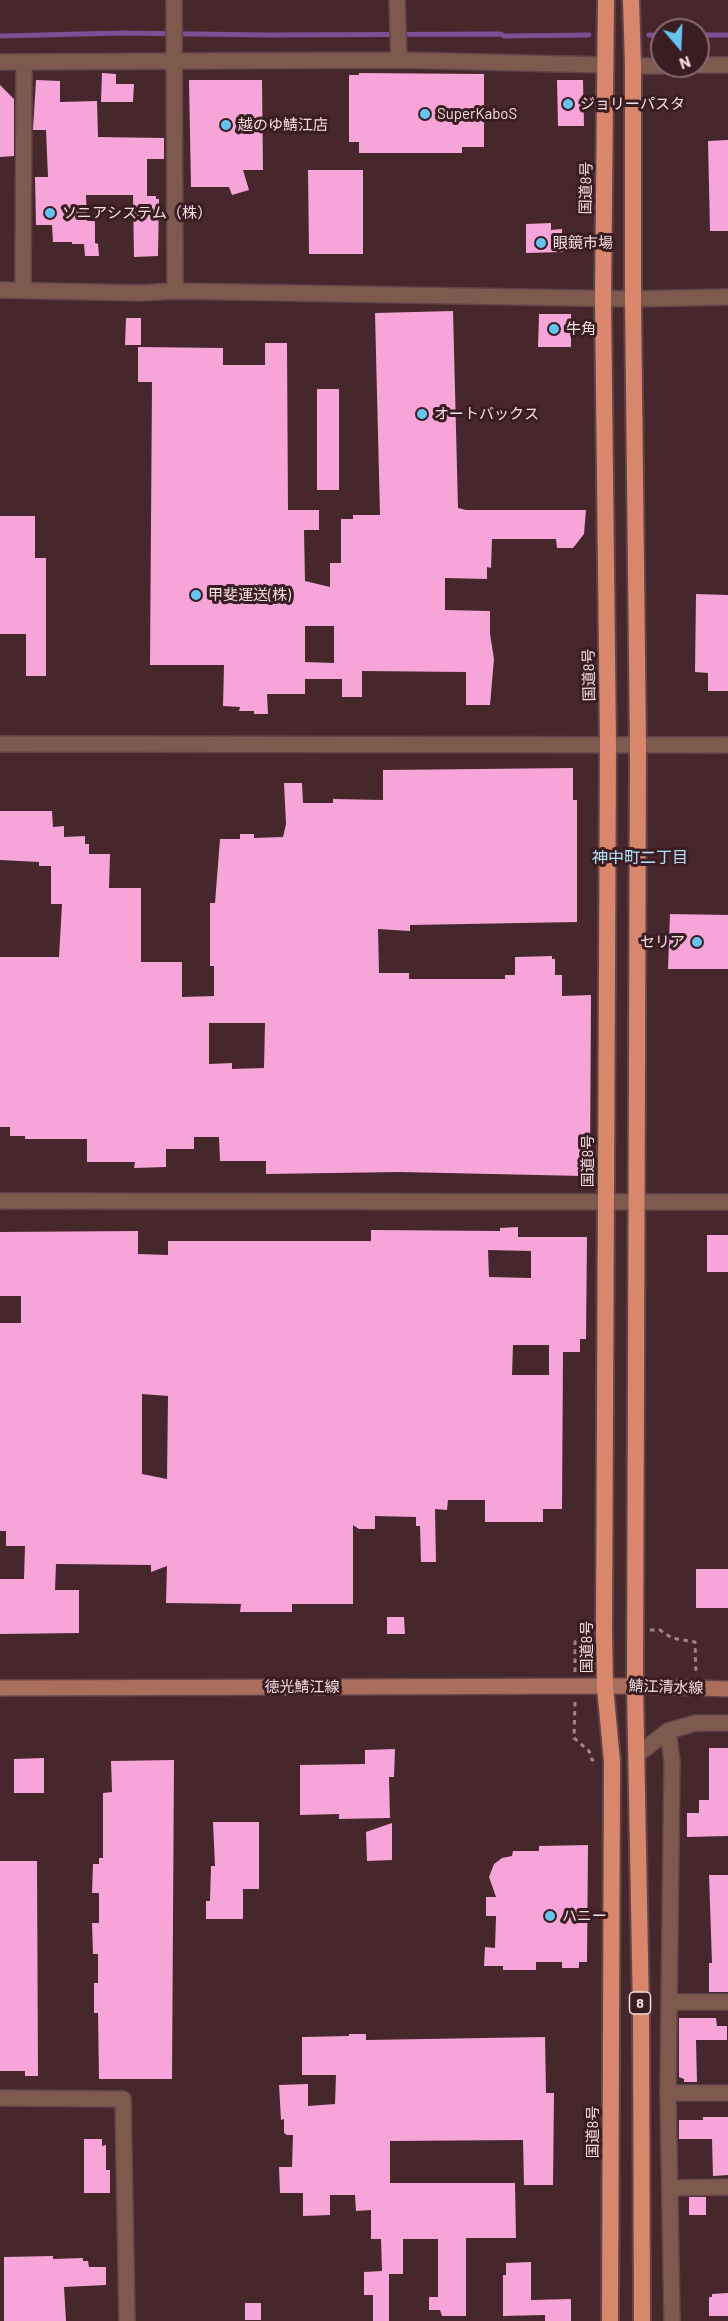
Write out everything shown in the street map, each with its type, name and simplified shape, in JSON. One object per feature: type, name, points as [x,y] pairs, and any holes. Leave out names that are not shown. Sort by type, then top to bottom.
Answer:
[{"type":"highway","name":"国道8号","points":[[606,0],[603,298],[608,746],[605,1687],[612,1761],[610,2321]]},
{"type":"highway","name":"8","points":[[631,0],[638,746],[635,1686],[642,2321]]},
{"type":"main road","name":"鯖江清水線","points":[[605,1687],[728,1689]]},
{"type":"main road","name":"徳光鯖江線","points":[[0,1688],[605,1687]]},
{"type":"street","points":[[174,0],[175,291]]},
{"type":"street","points":[[398,0],[399,60]]},
{"type":"street","points":[[0,62],[399,60],[606,64]]},
{"type":"street","points":[[24,63],[24,289]]},
{"type":"street","points":[[710,65],[728,65]]},
{"type":"street","points":[[633,66],[650,66]]},
{"type":"street","points":[[0,290],[633,299],[728,297]]},
{"type":"street","points":[[0,744],[728,745]]},
{"type":"street","points":[[0,1201],[728,1202]]},
{"type":"street","points":[[637,1755],[668,1731],[696,1723],[728,1723]]},
{"type":"street","points":[[668,1731],[672,1761],[668,2093],[672,2321]]},
{"type":"street","points":[[669,2001],[728,2002]]},
{"type":"street","points":[[668,2093],[728,2093]]},
{"type":"street","points":[[0,2098],[123,2098],[127,2321]]},
{"type":"street","points":[[670,2188],[728,2187]]},
{"type":"building","points":[[102,73],[116,74],[116,84],[134,84],[133,102],[101,102]]},
{"type":"building","points":[[359,73],[484,74],[484,147],[462,147],[462,153],[359,153],[359,142],[349,142],[349,75],[359,75]]},
{"type":"building","points":[[36,80],[60,81],[60,102],[97,101],[98,137],[164,138],[164,159],[147,159],[147,196],[156,196],[156,199],[159,199],[158,256],[134,257],[133,195],[86,195],[87,221],[95,221],[95,243],[98,244],[99,256],[85,256],[84,244],[53,242],[52,225],[36,225],[35,177],[48,177],[46,130],[33,130]]},
{"type":"building","name":"越のゆ鯖江店","points":[[189,80],[262,80],[263,170],[243,170],[249,190],[232,195],[229,187],[191,187]]},
{"type":"building","points":[[557,80],[583,80],[584,126],[558,126]]},
{"type":"building","points":[[0,85],[14,99],[14,156],[0,157]]},
{"type":"building","points":[[728,140],[728,231],[710,231],[708,141]]},
{"type":"building","points":[[308,170],[363,170],[363,254],[309,254]]},
{"type":"building","points":[[551,223],[551,230],[562,229],[563,252],[526,253],[526,224]]},
{"type":"building","points":[[453,311],[458,508],[466,510],[586,510],[584,534],[573,548],[557,548],[556,539],[492,539],[491,568],[487,567],[487,579],[445,578],[445,610],[490,611],[490,634],[494,659],[490,705],[466,705],[466,672],[362,671],[362,697],[342,697],[342,679],[305,679],[305,694],[267,694],[268,714],[254,714],[254,711],[239,711],[240,707],[223,706],[224,665],[150,665],[152,382],[138,382],[138,347],[223,348],[223,365],[265,365],[265,343],[287,343],[288,510],[319,510],[319,530],[304,530],[305,581],[330,587],[330,563],[341,563],[341,519],[353,519],[353,515],[380,515],[375,313]],"holes":[[[305,626],[334,626],[334,663],[305,662]]]},
{"type":"building","points":[[539,314],[571,314],[571,347],[538,347]]},
{"type":"building","points":[[126,318],[141,318],[141,345],[125,345]]},
{"type":"building","points":[[317,389],[339,389],[339,490],[317,490]]},
{"type":"building","points":[[0,516],[35,516],[35,558],[46,558],[46,676],[26,676],[26,634],[0,634]]},
{"type":"building","points":[[696,594],[728,595],[728,691],[708,691],[708,673],[695,672]]},
{"type":"building","points":[[573,768],[573,800],[577,800],[577,922],[410,925],[410,931],[378,929],[379,973],[409,973],[409,979],[505,979],[505,975],[515,975],[515,957],[552,956],[552,959],[555,959],[555,975],[562,975],[562,996],[591,995],[590,1168],[583,1176],[400,1172],[266,1174],[266,1161],[220,1161],[219,1137],[194,1137],[194,1149],[166,1149],[166,1167],[134,1168],[135,1162],[87,1162],[87,1139],[25,1139],[25,1136],[10,1136],[10,1127],[0,1127],[0,957],[59,957],[62,904],[51,904],[51,866],[39,866],[39,862],[0,860],[0,811],[52,811],[53,827],[64,826],[64,837],[85,836],[85,844],[89,844],[89,854],[110,854],[109,888],[141,888],[141,962],[182,962],[182,997],[214,996],[214,966],[210,966],[210,903],[215,903],[220,839],[240,839],[240,834],[254,834],[254,838],[283,837],[286,824],[284,783],[302,783],[303,803],[333,803],[333,799],[383,800],[383,770]],"holes":[[[209,1023],[265,1023],[264,1068],[232,1069],[232,1063],[209,1064]]]},
{"type":"building","points":[[670,914],[728,915],[728,969],[668,969]]},
{"type":"building","points":[[518,1227],[518,1237],[587,1237],[586,1339],[580,1339],[580,1352],[563,1352],[562,1509],[543,1509],[543,1522],[485,1522],[485,1500],[448,1500],[447,1510],[435,1509],[436,1562],[421,1562],[420,1526],[416,1526],[416,1517],[375,1516],[375,1529],[359,1529],[353,1525],[353,1604],[292,1604],[292,1612],[240,1612],[241,1604],[166,1603],[167,1566],[151,1572],[151,1565],[56,1564],[55,1590],[79,1590],[79,1633],[0,1634],[0,1579],[24,1579],[25,1546],[6,1546],[6,1531],[0,1531],[0,1323],[21,1323],[21,1296],[0,1296],[0,1232],[138,1231],[138,1254],[168,1255],[168,1241],[371,1241],[371,1230],[500,1231],[500,1228]],"holes":[[[488,1250],[531,1251],[531,1278],[489,1277]],[[513,1345],[549,1345],[549,1375],[512,1375]],[[142,1394],[168,1396],[167,1479],[142,1474]]]},
{"type":"building","points":[[707,1235],[728,1235],[728,1272],[707,1272]]},
{"type":"building","points":[[696,1569],[728,1569],[728,1608],[696,1608]]},
{"type":"building","points":[[387,1617],[404,1617],[405,1634],[387,1634]]},
{"type":"building","points":[[709,1748],[728,1748],[728,1836],[687,1837],[687,1813],[699,1813],[699,1800],[709,1800]]},
{"type":"building","points":[[395,1749],[394,1777],[389,1777],[390,1818],[339,1819],[339,1814],[300,1815],[300,1765],[365,1764],[365,1750]]},
{"type":"building","points":[[44,1758],[44,1793],[14,1793],[14,1759]]},
{"type":"building","points":[[174,1760],[172,2079],[99,2079],[98,2013],[94,2013],[94,1983],[98,1983],[98,1954],[93,1954],[92,1923],[99,1923],[99,1893],[92,1893],[93,1864],[99,1864],[99,1858],[103,1858],[103,1793],[112,1792],[111,1761]]},
{"type":"building","points":[[213,1822],[259,1822],[259,1889],[243,1889],[243,1919],[206,1919],[206,1901],[210,1901],[211,1866],[215,1866]]},
{"type":"building","points":[[392,1823],[392,1860],[367,1861],[366,1832]]},
{"type":"building","points":[[588,1845],[587,1962],[579,1962],[579,1968],[562,1968],[562,1962],[536,1962],[536,1970],[503,1970],[503,1966],[484,1966],[485,1947],[495,1948],[496,1916],[486,1916],[486,1897],[496,1897],[489,1877],[494,1864],[502,1858],[512,1856],[513,1851],[539,1851],[539,1846]]},
{"type":"building","points":[[0,1861],[37,1861],[38,2076],[25,2076],[25,2071],[0,2071]]},
{"type":"building","points":[[709,1875],[728,1875],[728,1992],[709,1992],[709,1963],[712,1963]]},
{"type":"building","points":[[679,2018],[716,2018],[717,2026],[727,2026],[727,2040],[696,2040],[697,2082],[684,2082],[684,2079],[679,2077]]},
{"type":"building","points":[[349,2034],[366,2034],[366,2040],[545,2037],[546,2093],[554,2093],[553,2185],[524,2185],[523,2140],[390,2141],[390,2183],[515,2183],[516,2238],[466,2238],[466,2316],[442,2316],[440,2310],[429,2310],[429,2297],[438,2297],[438,2239],[403,2239],[403,2274],[389,2274],[389,2321],[373,2321],[373,2295],[364,2295],[364,2272],[382,2271],[381,2239],[371,2239],[371,2210],[356,2211],[355,2195],[330,2195],[330,2215],[303,2216],[303,2193],[280,2193],[279,2167],[292,2167],[293,2135],[284,2133],[279,2085],[308,2084],[308,2106],[335,2104],[336,2075],[302,2075],[302,2037],[349,2036]]},
{"type":"building","points":[[703,2117],[728,2117],[728,2175],[713,2176],[712,2139],[679,2139],[679,2120],[703,2120]]},
{"type":"building","points":[[84,2139],[102,2139],[102,2146],[106,2145],[106,2170],[110,2170],[110,2193],[84,2193]]},
{"type":"building","points":[[689,2197],[706,2197],[706,2215],[689,2215]]},
{"type":"building","points":[[53,2256],[53,2259],[83,2258],[83,2261],[88,2261],[89,2267],[106,2267],[106,2285],[64,2287],[66,2321],[4,2321],[4,2257]]},
{"type":"building","points":[[531,2262],[531,2300],[571,2299],[571,2321],[545,2321],[545,2315],[503,2316],[503,2275],[506,2275],[506,2263]]},
{"type":"building","points":[[728,2293],[728,2316],[709,2316],[709,2297],[712,2297],[712,2294]]},
{"type":"building","points":[[245,2303],[261,2303],[261,2320],[245,2320]]},
{"type":"waterway","points":[[0,36],[122,33],[589,35]]},
{"type":"waterway","points":[[710,35],[728,35]]},
{"type":"place","name":"ジョリーパスタ","points":[[568,104]]},
{"type":"place","name":"SuperKaboS","points":[[425,114]]},
{"type":"place","name":"越のゆ鯖江店","points":[[226,125]]},
{"type":"place","name":"ソニアシステム（株）","points":[[50,213]]},
{"type":"place","name":"眼鏡市場","points":[[541,243]]},
{"type":"place","name":"牛角","points":[[554,329]]},
{"type":"place","name":"オートバックス","points":[[422,414]]},
{"type":"place","name":"甲斐運送(株)","points":[[196,595]]},
{"type":"place","name":"セリア","points":[[697,942]]},
{"type":"place","name":"ハニー","points":[[550,1916]]},
{"type":"district","name":"神中町二丁目","points":[[640,858]]}]
